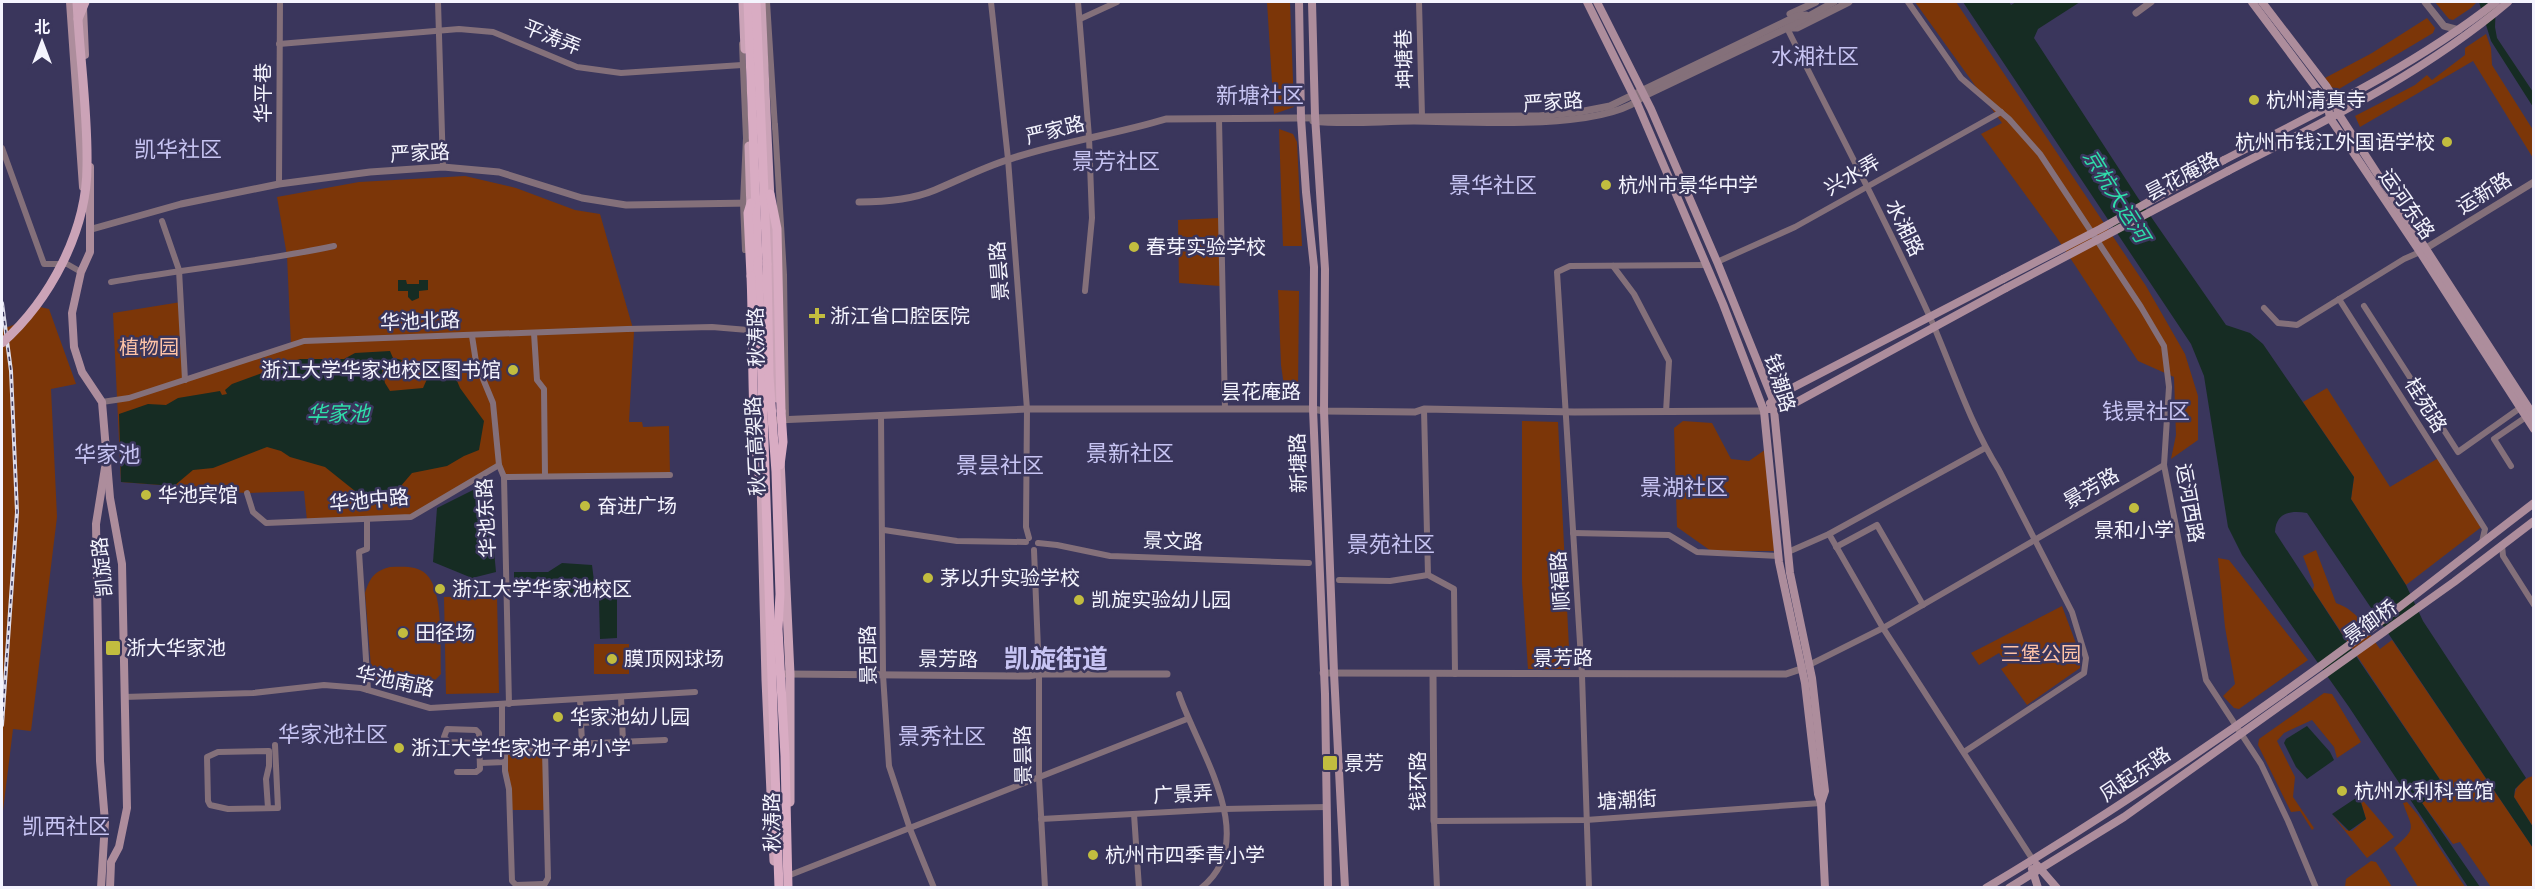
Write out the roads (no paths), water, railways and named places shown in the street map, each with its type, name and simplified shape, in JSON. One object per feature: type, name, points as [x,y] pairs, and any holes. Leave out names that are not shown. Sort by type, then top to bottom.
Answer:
[{"type":"highway","name":"秋石高架路","points":[[748,2],[767,521],[777,888]]},
{"type":"highway","name":"秋石高架路","points":[[756,2],[769,376],[780,594],[778,629],[789,888]]},
{"type":"highway","points":[[770,194],[777,229],[783,442],[776,492]]},
{"type":"highway","points":[[747,203],[756,448],[767,521]]},
{"type":"main road","points":[[70,2],[82,175],[90,252]]},
{"type":"main road","points":[[2,343],[28,316],[57,271],[68,249],[82,205],[87,165],[77,2]]},
{"type":"main road","points":[[78,19],[83,2]]},
{"type":"main road","name":"凯旋路","points":[[83,2],[92,229],[90,252],[81,272],[72,313],[74,347],[82,372],[102,402],[110,498],[122,564],[124,697],[127,724],[127,808],[119,847],[111,862],[110,888]]},
{"type":"main road","name":"秋涛路","points":[[741,2],[749,122],[747,203],[777,888]]},
{"type":"main road","name":"秋涛路","points":[[761,2],[775,374],[782,420],[790,674],[789,888]]},
{"type":"main road","name":"新塘路","points":[[1299,2],[1301,118],[1314,267],[1313,409],[1328,888]]},
{"type":"main road","name":"新塘路","points":[[1312,2],[1315,119],[1325,269],[1324,411],[1334,673],[1346,888]]},
{"type":"main road","name":"钱潮路","points":[[1587,2],[1639,96],[1764,411],[1779,556],[1805,667]]},
{"type":"main road","name":"钱潮路","points":[[1597,2],[1717,262],[1774,404],[1788,552],[1805,667],[1821,802],[1825,888]]},
{"type":"main road","name":"运河东路","points":[[2252,2],[2328,107],[2423,250],[2530,417],[2534,429]]},
{"type":"main road","name":"运河东路","points":[[2262,2],[2336,102],[2334,116]]},
{"type":"main road","name":"昙花庵路","points":[[1764,411],[1929,317],[2005,283],[2334,116],[2437,57],[2496,2]]},
{"type":"main road","name":"昙花庵路","points":[[1774,404],[1795,403],[2224,160],[2405,66],[2459,30],[2474,24],[2508,2]]},
{"type":"main road","name":"运河东路","points":[[2423,250],[2520,408],[2530,417]]},
{"type":"main road","points":[[101,888],[105,822],[99,750],[96,524],[99,492],[107,459]]},
{"type":"main road","points":[[2482,542],[2534,503]]},
{"type":"main road","points":[[2490,554],[2534,521]]},
{"type":"main road","name":"景御桥","points":[[2302,685],[2482,542]]},
{"type":"main road","name":"景御桥","points":[[2302,685],[2454,582],[2490,554]]},
{"type":"main road","name":"凤起东路","points":[[1986,888],[2150,785],[2235,726],[2302,685]]},
{"type":"main road","name":"凤起东路","points":[[2008,888],[2124,817],[2241,734],[2302,685]]},
{"type":"main road","points":[[2032,860],[2038,888]]},
{"type":"main road","points":[[2036,871],[2057,888]]},
{"type":"street","name":"华平巷","points":[[279,184],[280,2]]},
{"type":"street","points":[[438,2],[443,167]]},
{"type":"street","points":[[741,2],[751,404],[758,421]]},
{"type":"street","points":[[767,2],[784,275],[782,420]]},
{"type":"street","name":"景昙路","points":[[991,2],[1008,159],[1027,409],[1027,540]]},
{"type":"street","points":[[1078,2],[1089,138],[1092,219],[1085,291]]},
{"type":"street","points":[[1080,19],[1117,2]]},
{"type":"street","name":"坤塘巷","points":[[1419,2],[1422,116]]},
{"type":"street","name":"严家路","points":[[1774,27],[1780,19],[1816,2]]},
{"type":"street","name":"严家路","points":[[1315,119],[1557,115],[1602,108],[1639,96],[1787,28],[1806,15],[1834,2]]},
{"type":"street","name":"严家路","points":[[1787,28],[1797,28],[1849,2]]},
{"type":"street","name":"运河西路","points":[[1908,2],[1961,78],[2001,112],[2040,154],[2141,307],[2164,346],[2169,387],[2164,465],[2206,680],[2261,765],[2316,888]]},
{"type":"street","points":[[2136,13],[2151,2]]},
{"type":"street","points":[[2425,2],[2444,26],[2459,30]]},
{"type":"street","name":"严家路","points":[[859,202],[908,198],[935,190],[965,175],[1008,159],[1089,138],[1120,133],[1166,119],[1560,121],[1611,113],[1639,96],[1774,27],[1797,16],[1806,15]]},
{"type":"street","points":[[2442,42],[2444,26]]},
{"type":"street","name":"水湘路","points":[[1787,28],[1929,317],[1985,448],[2072,612],[2086,658],[2084,673],[1964,752]]},
{"type":"street","name":"平涛弄","points":[[279,44],[439,30],[493,32],[578,67],[621,73],[742,65]]},
{"type":"street","name":"兴水弄","points":[[1717,262],[1795,227],[1866,185],[2001,112]]},
{"type":"street","points":[[1219,119],[1225,409]]},
{"type":"street","points":[[768,152],[776,125]]},
{"type":"street","points":[[2,148],[44,264],[67,264],[81,272]]},
{"type":"street","name":"严家路","points":[[92,229],[181,204],[279,184],[361,173],[443,167],[499,172],[582,198],[626,205],[747,203]]},
{"type":"street","name":"运新路","points":[[2423,250],[2534,182]]},
{"type":"street","points":[[162,221],[179,270],[185,380]]},
{"type":"street","points":[[111,282],[179,270],[287,256],[334,246]]},
{"type":"street","points":[[2264,308],[2275,321],[2290,326],[2297,325],[2404,259],[2423,250]]},
{"type":"street","points":[[1613,266],[1707,265]]},
{"type":"street","name":"顺福路","points":[[1589,888],[1582,675],[1557,272],[1570,266],[1613,266]]},
{"type":"street","points":[[1613,266],[1634,294],[1669,361],[1666,412]]},
{"type":"street","name":"桂苑路","points":[[2339,299],[2485,529]]},
{"type":"street","points":[[2364,306],[2458,452],[2520,408]]},
{"type":"street","name":"华池北路","points":[[102,402],[129,398],[304,341],[712,327],[748,330]]},
{"type":"street","points":[[534,333],[537,380],[544,389],[545,476]]},
{"type":"street","name":"华池东路","points":[[472,336],[476,362],[493,403],[499,465],[504,477],[505,704],[502,749],[505,752],[509,789],[512,881],[516,885],[543,886]]},
{"type":"street","name":"昙花庵路","points":[[758,421],[1027,409],[1313,409],[1415,412],[1424,409],[1764,411]]},
{"type":"street","points":[[1424,409],[1428,575]]},
{"type":"street","name":"景西路","points":[[882,415],[883,675],[889,766],[910,829],[934,888]]},
{"type":"street","points":[[2511,466],[2494,439],[2530,417]]},
{"type":"street","points":[[1788,552],[1829,534],[1985,448]]},
{"type":"street","name":"华池中路","points":[[247,493],[253,512],[266,523],[411,517],[499,465]]},
{"type":"street","name":"景芳路","points":[[1323,673],[1786,674],[1805,667],[1883,628],[2164,465]]},
{"type":"street","points":[[504,477],[670,475]]},
{"type":"street","points":[[367,519],[368,549],[359,552],[368,690]]},
{"type":"street","points":[[1836,547],[1877,525],[1923,604]]},
{"type":"street","points":[[2482,542],[2485,529],[2496,531]]},
{"type":"street","points":[[884,530],[957,541],[1033,538],[1036,547],[1027,548],[1027,540]]},
{"type":"street","points":[[1573,533],[1669,534],[1697,552],[1779,556]]},
{"type":"street","points":[[1829,534],[1883,628],[2032,860]]},
{"type":"street","name":"景文路","points":[[1036,547],[1057,544],[1110,556],[1309,563]]},
{"type":"street","points":[[2502,545],[2503,556],[2534,605]]},
{"type":"street","name":"景昙路","points":[[1036,547],[1040,674],[1039,778],[1045,888]]},
{"type":"street","points":[[2490,554],[2503,556]]},
{"type":"street","points":[[1339,580],[1390,581],[1428,575],[1454,589],[1455,674]]},
{"type":"street","name":"景芳路","points":[[766,674],[1029,676],[1040,674],[1167,674]]},
{"type":"street","name":"钱环路","points":[[1433,674],[1437,888]]},
{"type":"street","name":"华池南路","points":[[124,697],[253,693],[324,685],[368,690],[430,708],[695,692]]},
{"type":"street","points":[[1179,694],[1187,719],[1196,732],[1219,788],[1224,809],[1227,831],[1223,855],[1206,886]]},
{"type":"street","points":[[621,697],[623,742]]},
{"type":"street","points":[[580,699],[582,744]]},
{"type":"street","points":[[790,875],[1187,719]]},
{"type":"street","points":[[581,723],[622,721]]},
{"type":"street","points":[[457,772],[479,771],[479,743],[476,730],[451,729],[444,733],[448,742],[479,743]]},
{"type":"street","points":[[505,752],[544,750],[550,745],[665,740]]},
{"type":"street","points":[[268,808],[266,779],[269,751],[218,752],[207,757],[207,801],[210,805],[228,809],[278,808],[275,745]]},
{"type":"street","points":[[543,886],[549,878],[544,750]]},
{"type":"street","points":[[480,763],[505,762]]},
{"type":"street","name":"塘潮街","points":[[1434,821],[1586,820],[1821,802]]},
{"type":"street","name":"广景弄","points":[[1041,819],[1224,809],[1327,807]]},
{"type":"street","points":[[1134,814],[1138,888]]},
{"type":"water","name":"京杭大运河","points":[[1963,2],[2009,2],[2011,5],[2016,2],[2080,2],[2038,29],[2034,38],[2138,198],[2226,325],[2250,333],[2263,344],[2354,477],[2351,499],[2406,585],[2423,621],[2526,778],[2515,789],[2514,797],[2533,827],[2533,848],[2307,513],[2295,512],[2281,517],[2275,532],[2445,787],[2422,803],[2480,887],[2468,887],[2349,707],[2242,555],[2228,527],[2204,376],[2191,344]]},
{"type":"water","points":[[2479,2],[2496,2],[2497,38],[2533,92],[2533,107],[2491,41]]},
{"type":"water","points":[[398,280],[406,280],[407,284],[419,284],[419,280],[428,280],[428,290],[419,291],[419,298],[412,301],[408,297],[408,291],[398,291]]},
{"type":"water","name":"华家池","points":[[390,351],[393,358],[402,360],[398,368],[382,370],[385,383],[390,391],[423,388],[436,359],[443,359],[450,364],[460,388],[484,421],[479,450],[447,466],[412,473],[400,487],[379,499],[377,505],[365,499],[325,467],[290,457],[281,451],[267,447],[213,468],[193,470],[174,486],[121,482],[119,414],[148,404],[166,405],[178,398],[220,391],[222,395],[227,394],[225,390],[232,384],[300,359],[344,359],[355,353]]},
{"type":"water","points":[[473,490],[489,498],[496,572],[472,578],[433,562],[437,508]]},
{"type":"water","points":[[562,563],[592,565],[594,581],[572,594],[543,592],[541,579],[514,578],[514,572],[548,572]]},
{"type":"water","points":[[599,598],[617,598],[617,638],[600,639]]},
{"type":"water","points":[[2307,726],[2330,752],[2334,760],[2307,779],[2296,767],[2284,743],[2286,739]]},
{"type":"water","points":[[2359,796],[2366,819],[2349,831],[2332,814]]},
{"type":"railway","points":[[2,303],[11,371],[17,512],[2,725]]},
{"type":"place","name":"杭州清真寺","points":[[2254,100]]},
{"type":"place","name":"杭州市钱江外国语学校","points":[[2447,142]]},
{"type":"place","name":"杭州市景华中学","points":[[1606,185]]},
{"type":"place","name":"春芽实验学校","points":[[1134,247]]},
{"type":"place","name":"浙江省口腔医院","points":[[817,316]]},
{"type":"place","name":"浙江大学华家池校区图书馆","points":[[513,370]]},
{"type":"place","name":"华池宾馆","points":[[146,495]]},
{"type":"place","name":"奋进广场","points":[[585,506]]},
{"type":"place","name":"景和小学","points":[[2134,508]]},
{"type":"place","name":"茅以升实验学校","points":[[928,578]]},
{"type":"place","name":"浙江大学华家池校区","points":[[440,589]]},
{"type":"place","name":"凯旋实验幼儿园","points":[[1079,600]]},
{"type":"place","name":"田径场","points":[[403,633]]},
{"type":"place","name":"浙大华家池","points":[[113,648]]},
{"type":"place","name":"膜顶网球场","points":[[612,659]]},
{"type":"place","name":"华家池幼儿园","points":[[558,717]]},
{"type":"place","name":"浙江大学华家池子弟小学","points":[[399,748]]},
{"type":"place","name":"景芳","points":[[1330,763]]},
{"type":"place","name":"杭州水利科普馆","points":[[2342,791]]},
{"type":"place","name":"杭州市四季青小学","points":[[1093,855]]},
{"type":"district","name":"水湘社区","points":[[1815,56]]},
{"type":"district","name":"新塘社区","points":[[1260,95]]},
{"type":"district","name":"凯华社区","points":[[178,149]]},
{"type":"district","name":"景芳社区","points":[[1116,161]]},
{"type":"district","name":"景华社区","points":[[1493,185]]},
{"type":"district","name":"钱景社区","points":[[2146,411]]},
{"type":"district","name":"景新社区","points":[[1130,453]]},
{"type":"district","name":"华家池","points":[[107,454]]},
{"type":"district","name":"景昙社区","points":[[1000,465]]},
{"type":"district","name":"景湖社区","points":[[1684,487]]},
{"type":"district","name":"景苑社区","points":[[1391,544]]},
{"type":"district","name":"凯旋街道","points":[[1056,659]]},
{"type":"district","name":"华家池社区","points":[[333,734]]},
{"type":"district","name":"景秀社区","points":[[942,736]]},
{"type":"district","name":"凯西社区","points":[[66,826]]},
{"type":"park label","name":"植物园","points":[[149,347]]},
{"type":"park label","name":"三堡公园","points":[[2041,654]]}]
